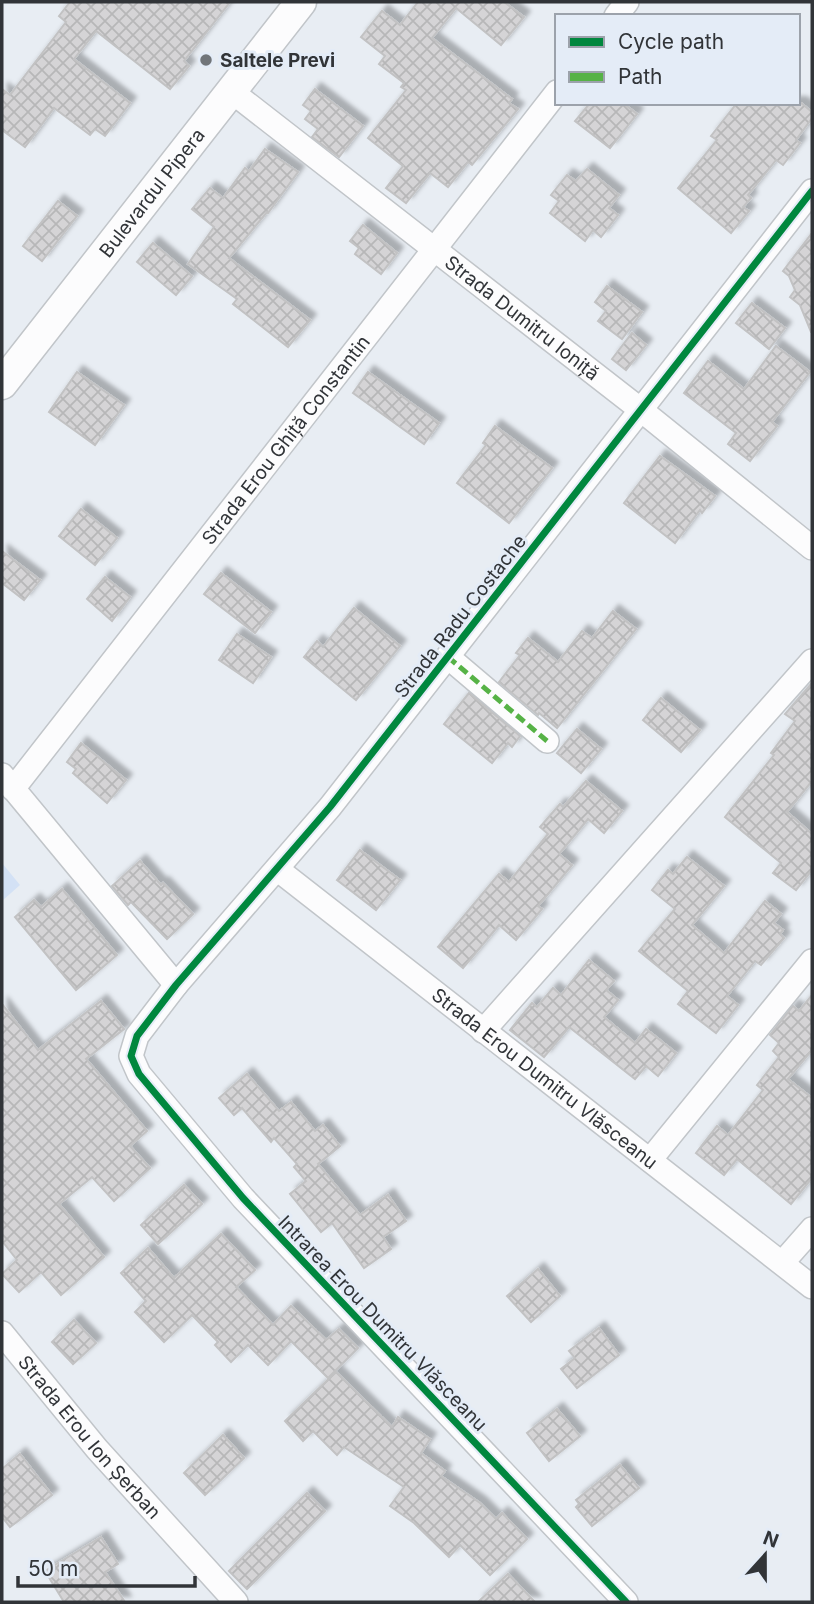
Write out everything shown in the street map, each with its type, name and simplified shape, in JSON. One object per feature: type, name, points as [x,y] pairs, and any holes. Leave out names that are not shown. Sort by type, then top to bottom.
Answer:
[{"type":"main road","name":"Bulevardul Pipera","points":[[2,384],[301,2]]},
{"type":"street","name":"Strada Dumitru Ioniță","points":[[231,91],[641,410],[812,548]]},
{"type":"street","name":"Strada Erou Ghiță Constantin","points":[[7,782],[555,95]]},
{"type":"street","name":"Strada Radu Costache","points":[[131,1056],[137,1036],[176,985],[338,797],[812,191]]},
{"type":"street","points":[[448,657],[547,741]]},
{"type":"street","points":[[483,1031],[812,661]]},
{"type":"street","points":[[7,782],[176,985]]},
{"type":"street","name":"Strada Erou Dumitru Vlăsceanu","points":[[277,869],[812,1287]]},
{"type":"street","points":[[650,1160],[812,961]]},
{"type":"street","name":"Intrarea Erou Dumitru Vlăsceanu","points":[[131,1056],[139,1074],[243,1198],[626,1602]]},
{"type":"street","points":[[783,1262],[812,1229]]},
{"type":"street","name":"Strada Erou Ion Șerban","points":[[2,1333],[97,1449],[236,1602]]},
{"type":"shaded area","points":[[2,863],[20,885],[2,901]]},
{"type":"building","points":[[70,2],[230,2],[184,61],[189,66],[170,89],[96,31],[74,59],[130,103],[105,136],[95,129],[90,135],[54,108],[25,147],[2,130],[2,89],[10,95],[66,22],[59,16]]},
{"type":"building","points":[[418,2],[504,2],[524,17],[501,45],[456,8],[432,38],[512,99],[509,103],[518,109],[472,165],[468,162],[448,187],[430,173],[406,203],[386,188],[403,166],[368,138],[406,90],[401,87],[404,83],[379,64],[385,56],[361,37],[382,11],[400,25]]},
{"type":"building","points":[[315,89],[363,126],[339,157],[312,137],[318,129],[305,119],[311,111],[303,105]]},
{"type":"building","points":[[801,103],[812,112],[812,118],[796,140],[800,143],[783,165],[776,160],[748,195],[751,198],[743,207],[749,211],[731,233],[678,188],[717,140],[711,136],[735,105]]},
{"type":"building","points":[[588,105],[626,105],[637,114],[610,148],[575,121]]},
{"type":"building","points":[[265,149],[298,172],[268,213],[229,258],[310,320],[288,347],[233,304],[237,299],[188,264],[214,227],[192,209],[210,188],[223,198],[245,168],[249,171]]},
{"type":"building","points":[[587,169],[619,195],[609,208],[618,215],[601,237],[593,230],[585,241],[550,213],[559,201],[551,195],[567,175],[576,181]]},
{"type":"building","points":[[58,201],[77,216],[42,261],[23,246]]},
{"type":"building","points":[[363,225],[397,253],[381,274],[355,254],[359,248],[350,241]]},
{"type":"building","points":[[812,233],[811,332],[800,305],[790,297],[795,290],[789,276],[783,271]]},
{"type":"building","points":[[153,243],[192,276],[176,295],[137,262]]},
{"type":"building","points":[[607,286],[642,312],[622,339],[598,321],[606,311],[595,302]]},
{"type":"building","points":[[752,303],[785,328],[769,349],[736,323]]},
{"type":"building","points":[[632,333],[646,345],[626,370],[612,359]]},
{"type":"building","points":[[776,346],[810,372],[772,422],[777,426],[750,461],[728,444],[736,433],[684,393],[708,361],[744,389]]},
{"type":"building","points":[[77,372],[124,405],[95,445],[49,412]]},
{"type":"building","points":[[368,372],[439,423],[424,444],[353,393]]},
{"type":"building","points":[[495,426],[552,468],[509,523],[457,483],[486,445],[483,443]]},
{"type":"building","points":[[660,456],[715,496],[702,513],[700,510],[675,543],[624,503]]},
{"type":"building","points":[[81,509],[117,538],[95,565],[59,536]]},
{"type":"building","points":[[2,551],[40,580],[24,600],[2,583]]},
{"type":"building","points":[[221,573],[271,612],[255,633],[204,594]]},
{"type":"building","points":[[105,577],[130,597],[112,621],[87,599]]},
{"type":"building","points":[[354,608],[400,646],[356,700],[304,657],[317,641],[323,647]]},
{"type":"building","points":[[613,611],[636,629],[557,728],[499,682],[520,655],[516,653],[528,638],[558,662],[582,631],[592,638]]},
{"type":"building","points":[[237,634],[271,657],[253,683],[219,660]]},
{"type":"building","points":[[812,683],[812,781],[787,812],[812,834],[812,870],[796,890],[773,873],[781,863],[725,817],[774,755],[771,753],[795,721],[785,714]]},
{"type":"building","points":[[469,693],[520,736],[512,747],[508,743],[492,763],[444,724]]},
{"type":"building","points":[[661,698],[700,730],[681,752],[643,720]]},
{"type":"building","points":[[577,729],[601,749],[581,773],[557,753]]},
{"type":"building","points":[[81,743],[126,780],[107,803],[73,773],[76,769],[67,762]]},
{"type":"building","points":[[586,781],[622,811],[604,833],[588,819],[559,854],[572,865],[538,906],[542,909],[516,940],[499,925],[463,968],[438,947],[499,874],[509,882],[548,834],[540,827],[560,804],[563,807]]},
{"type":"building","points":[[360,850],[400,880],[376,910],[337,880]]},
{"type":"building","points":[[687,857],[724,886],[692,925],[724,953],[765,901],[781,914],[774,923],[783,930],[780,934],[784,938],[761,965],[755,961],[727,996],[738,1005],[716,1033],[678,1004],[688,991],[639,951],[675,909],[652,890],[668,870],[673,874]]},
{"type":"building","points":[[140,861],[161,885],[163,883],[193,914],[167,939],[131,902],[128,905],[112,886]]},
{"type":"building","points":[[62,889],[117,955],[76,990],[15,917],[34,900],[41,907]]},
{"type":"building","points":[[589,960],[614,981],[606,990],[618,1000],[604,1017],[635,1043],[646,1029],[676,1053],[658,1076],[646,1066],[635,1079],[569,1027],[544,1057],[510,1030],[532,1003],[537,1007],[553,988],[561,995]]},
{"type":"building","points":[[812,995],[812,1050],[788,1079],[812,1098],[812,1178],[791,1204],[737,1159],[724,1175],[696,1153],[717,1126],[728,1135],[763,1090],[757,1085],[779,1057],[773,1051],[779,1043],[770,1035],[793,1006],[799,1011]]},
{"type":"building","points":[[101,1001],[124,1029],[86,1059],[147,1131],[130,1146],[150,1168],[114,1201],[92,1177],[59,1204],[104,1257],[61,1295],[41,1272],[19,1292],[2,1274],[17,1260],[2,1241],[2,1004],[38,1050]]},
{"type":"building","points":[[247,1074],[279,1111],[291,1102],[315,1131],[323,1125],[340,1146],[318,1164],[360,1215],[388,1195],[406,1221],[383,1237],[391,1249],[364,1268],[332,1223],[321,1232],[290,1194],[306,1181],[294,1167],[297,1164],[274,1138],[271,1142],[242,1108],[234,1115],[219,1098]]},
{"type":"building","points":[[184,1185],[202,1204],[158,1244],[141,1225]]},
{"type":"building","points":[[221,1234],[255,1270],[236,1287],[273,1325],[291,1306],[326,1340],[339,1329],[358,1348],[328,1378],[291,1341],[268,1365],[248,1345],[231,1362],[215,1345],[218,1342],[192,1315],[164,1342],[135,1312],[146,1301],[121,1273],[148,1248],[174,1278]]},
{"type":"building","points":[[538,1269],[560,1296],[531,1322],[507,1296]]},
{"type":"building","points":[[74,1320],[96,1343],[73,1364],[52,1342]]},
{"type":"building","points":[[599,1328],[619,1355],[577,1388],[561,1369],[575,1358],[569,1351]]},
{"type":"building","points":[[336,1372],[392,1427],[398,1417],[430,1439],[421,1453],[445,1471],[441,1476],[480,1503],[496,1519],[502,1513],[527,1539],[490,1575],[460,1545],[449,1557],[414,1523],[390,1506],[404,1487],[344,1447],[337,1455],[313,1431],[303,1441],[285,1421]]},
{"type":"building","points":[[557,1409],[580,1436],[549,1461],[527,1433]]},
{"type":"building","points":[[223,1435],[244,1458],[205,1495],[184,1473]]},
{"type":"building","points":[[20,1454],[52,1495],[10,1527],[2,1517],[2,1469]]},
{"type":"building","points":[[620,1465],[639,1488],[592,1526],[576,1507],[579,1504],[576,1500]]},
{"type":"building","points":[[307,1493],[325,1511],[247,1589],[229,1571]]},
{"type":"building","points":[[101,1537],[118,1564],[105,1572],[125,1602],[64,1602],[45,1571]]},
{"type":"building","points":[[508,1574],[535,1602],[478,1602]]},
{"type":"marked path","points":[[448,657],[547,741]]},
{"type":"cycle path","points":[[626,1602],[243,1198],[139,1074],[131,1056],[137,1036],[176,985],[330,807],[812,191]]},
{"type":"place","name":"Saltele Previ","points":[[206,60]]}]
